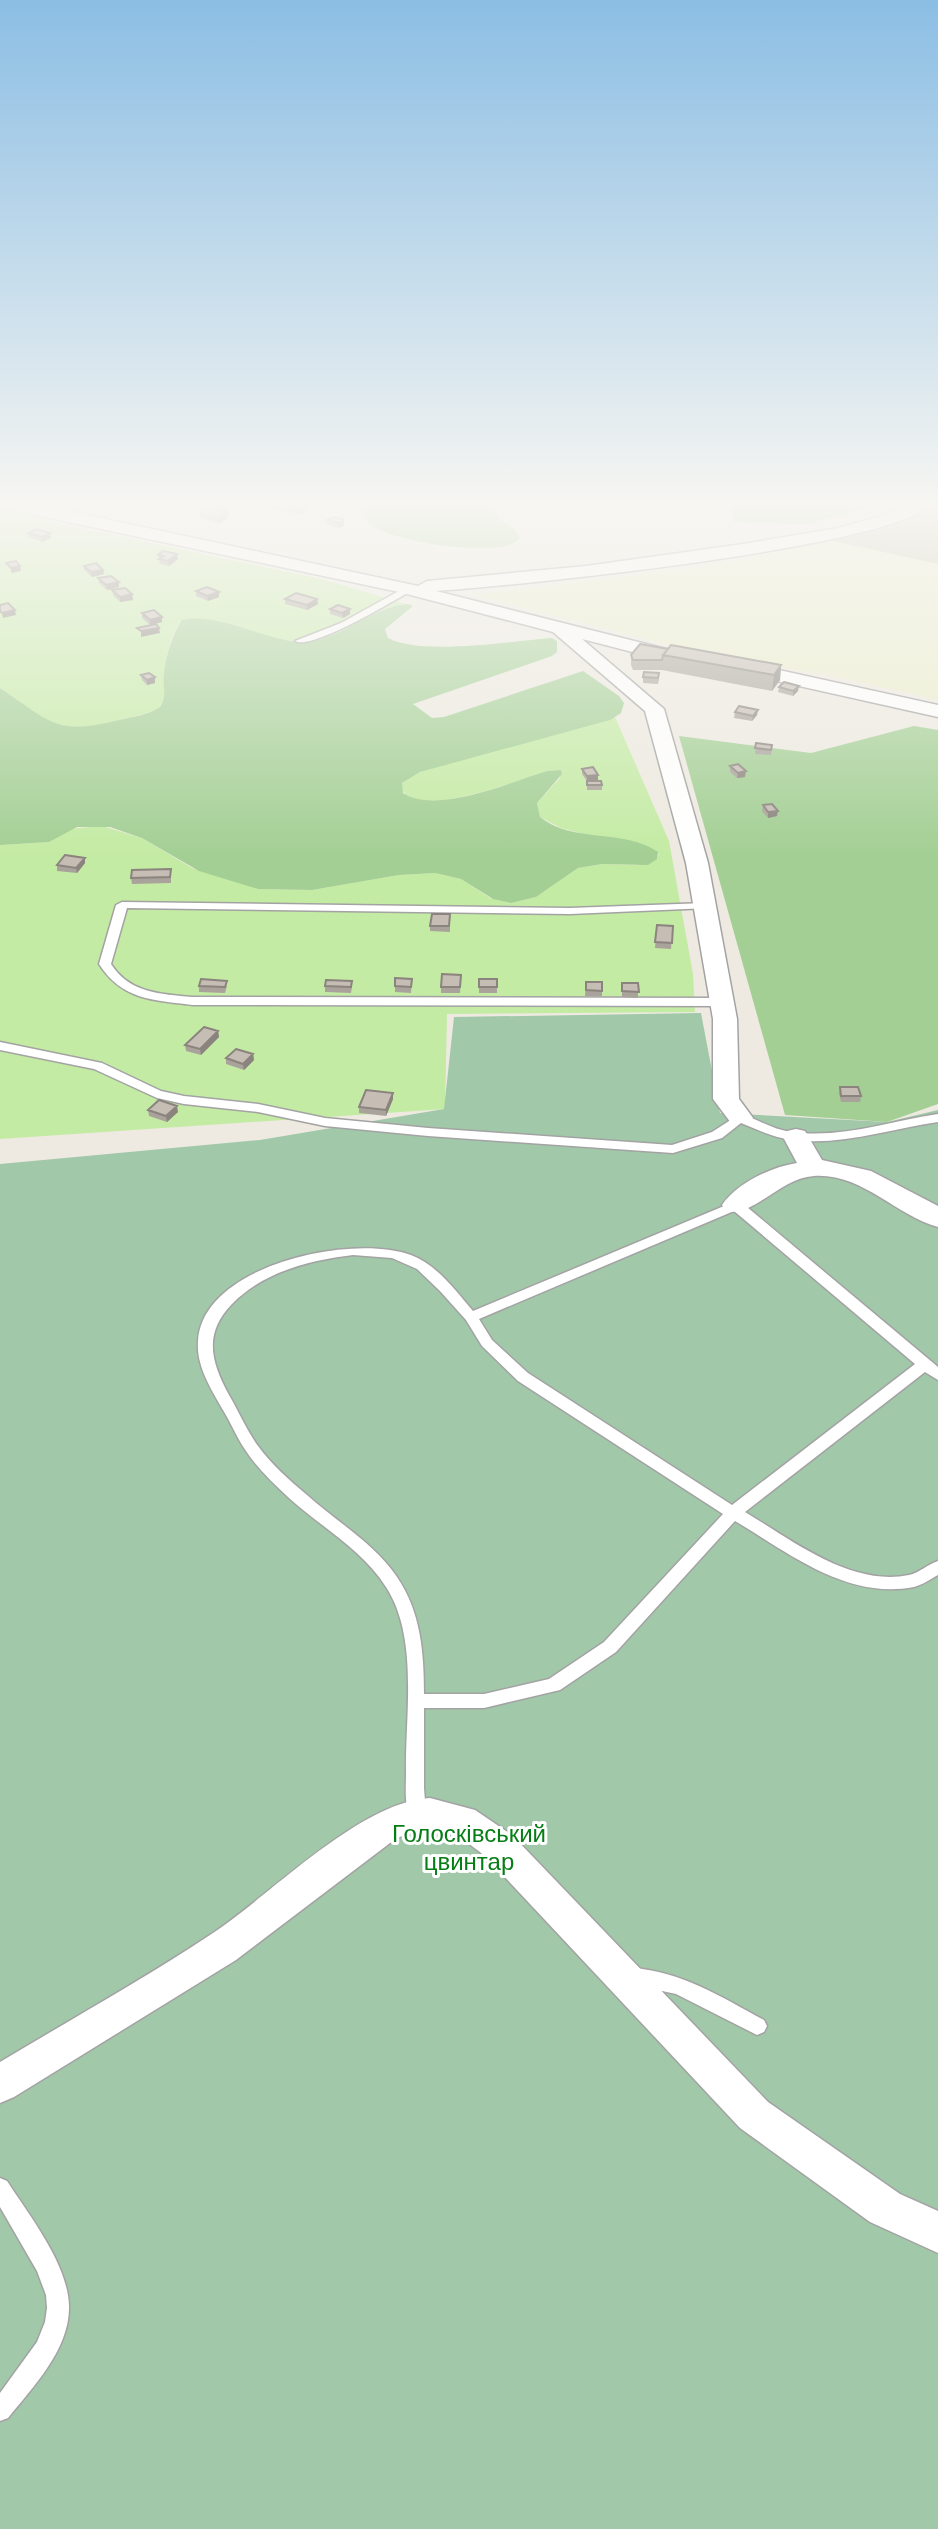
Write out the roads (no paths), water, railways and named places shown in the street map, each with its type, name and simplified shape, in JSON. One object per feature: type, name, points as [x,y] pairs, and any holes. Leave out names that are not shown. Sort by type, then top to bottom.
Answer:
[{"type":"street","points":[[523,619],[691,659]]},
{"type":"street","points":[[558,628],[654,709],[698,863],[723,1002],[727,1044],[726,1099],[740,1118]]},
{"type":"street","points":[[730,666],[781,674],[938,711]]},
{"type":"street","points":[[796,1137],[812,1166]]},
{"type":"street","points":[[736,1205],[765,1184],[812,1166],[834,1167],[872,1181],[938,1218]]},
{"type":"street","points":[[0,2084],[253,1927],[389,1824],[417,1814],[442,1814],[474,1824],[499,1846],[754,2115],[885,2208],[938,2232]]},
{"type":"lane","points":[[300,641],[354,619]]},
{"type":"lane","points":[[705,906],[556,911],[122,905],[105,964],[111,976],[124,987],[151,996],[192,1001],[723,1002]]},
{"type":"lane","points":[[0,1046],[98,1066],[157,1094],[184,1100],[416,1131],[673,1149],[717,1135],[740,1118],[778,1134],[796,1137],[833,1136],[938,1118]]},
{"type":"lane","points":[[471,1317],[736,1205],[938,1375]]},
{"type":"lane","points":[[417,1814],[413,1784],[415,1641],[399,1594],[364,1547],[308,1505],[254,1451],[211,1377],[204,1353],[205,1333],[212,1316],[223,1303],[252,1281],[305,1259],[350,1251],[384,1252],[413,1258],[427,1268],[471,1317],[487,1343],[523,1377],[733,1513],[835,1573],[870,1583],[913,1581],[938,1567]]},
{"type":"lane","points":[[414,1701],[484,1701],[554,1685],[610,1647],[733,1513],[925,1364]]},
{"type":"lane","points":[[624,1977],[643,1976],[681,1986],[757,2026]]},
{"type":"lane","points":[[0,2188],[47,2265],[59,2307],[49,2342],[26,2378],[0,2410]]},
{"type":"park label","name":"Голосківський цвинтар","points":[[469,1846]]}]
